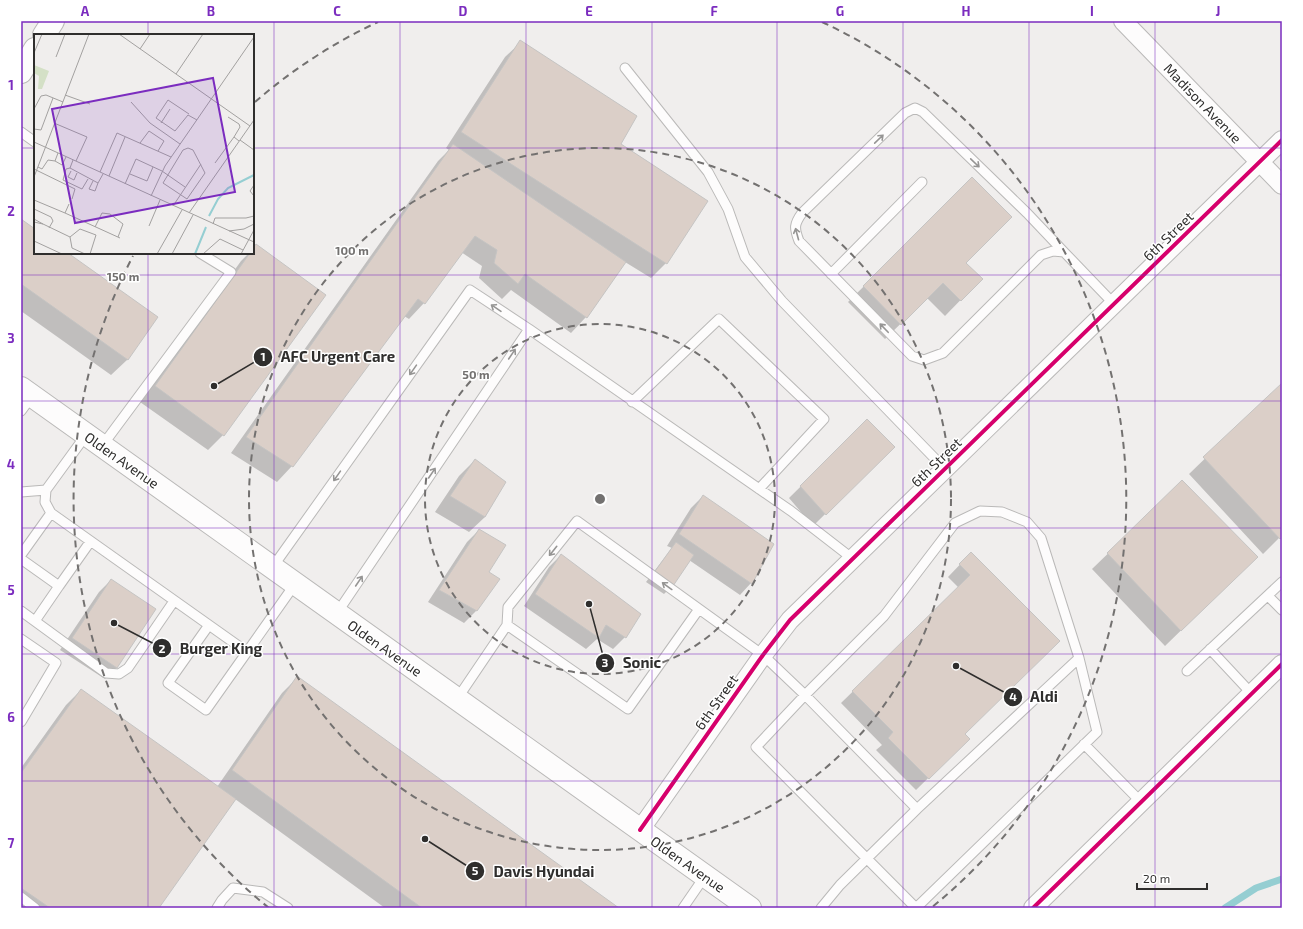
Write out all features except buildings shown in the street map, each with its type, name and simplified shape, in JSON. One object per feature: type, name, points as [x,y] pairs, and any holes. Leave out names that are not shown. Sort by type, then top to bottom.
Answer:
[{"type":"main road","points":[[45,34],[53,21]]},
{"type":"main road","points":[[21,72],[34,51]]},
{"type":"main road","name":"Olden Avenue","points":[[25,398],[94,440],[750,908]]},
{"type":"street","name":"Madison Avenue","points":[[1123,21],[1282,185]]},
{"type":"street","name":"6th Street","points":[[640,830],[762,655],[790,620],[1282,140]]},
{"type":"street","points":[[1033,908],[1282,664]]},
{"type":"lane","points":[[625,68],[708,172],[728,209],[745,257],[782,301],[945,469]]},
{"type":"lane","points":[[1064,252],[1053,251],[1041,255],[942,353],[924,360],[912,356],[799,241],[794,230],[796,220],[802,213],[905,113],[915,108],[923,112],[1027,213],[1114,304]]},
{"type":"lane","points":[[21,132],[34,141]]},
{"type":"lane","points":[[832,274],[922,182]]},
{"type":"lane","points":[[202,254],[230,272],[94,440],[46,490],[45,502],[51,513],[90,542],[247,652]]},
{"type":"lane","points":[[272,568],[470,290],[759,489],[853,559]]},
{"type":"lane","points":[[632,402],[719,319],[824,419],[759,489]]},
{"type":"lane","points":[[337,614],[529,330]]},
{"type":"lane","points":[[21,492],[46,490]]},
{"type":"lane","points":[[980,511],[1002,512],[1027,522],[1040,538],[1079,658],[1097,732],[916,908],[756,747],[805,695],[884,616],[955,523],[980,511]]},
{"type":"lane","points":[[21,555],[51,513]]},
{"type":"lane","points":[[457,699],[507,625],[508,607],[577,521],[762,655],[805,695],[917,809]]},
{"type":"lane","points":[[35,621],[90,542]]},
{"type":"lane","points":[[21,559],[59,586]]},
{"type":"lane","points":[[1187,671],[1282,582]]},
{"type":"lane","points":[[209,625],[168,683],[206,710],[295,584]]},
{"type":"lane","points":[[1268,596],[1282,610]]},
{"type":"lane","points":[[21,611],[106,672],[119,674],[128,668],[174,601]]},
{"type":"lane","points":[[507,625],[628,709],[699,609]]},
{"type":"lane","points":[[21,639],[56,663],[21,722]]},
{"type":"lane","points":[[1210,650],[1252,694]]},
{"type":"lane","points":[[821,908],[840,885],[917,809],[1079,658]]},
{"type":"lane","points":[[1084,744],[1141,802]]},
{"type":"lane","points":[[682,908],[705,876]]},
{"type":"lane","points":[[216,908],[233,888],[263,892],[288,908]]},
{"type":"lane","points":[[21,897],[36,908]]},
{"type":"waterway","points":[[1225,908],[1256,888],[1282,879]]},
{"type":"cycle path","points":[[640,830],[763,655],[790,620],[1282,140]]},
{"type":"cycle path","points":[[1033,908],[1282,664]]},
{"type":"place","name":"AFC Urgent Care","points":[[214,386]]},
{"type":"place","name":"Sonic","points":[[589,604]]},
{"type":"place","name":"Burger King","points":[[114,623]]},
{"type":"place","name":"Aldi","points":[[956,666]]},
{"type":"place","name":"Davis Hyundai","points":[[425,839]]}]
